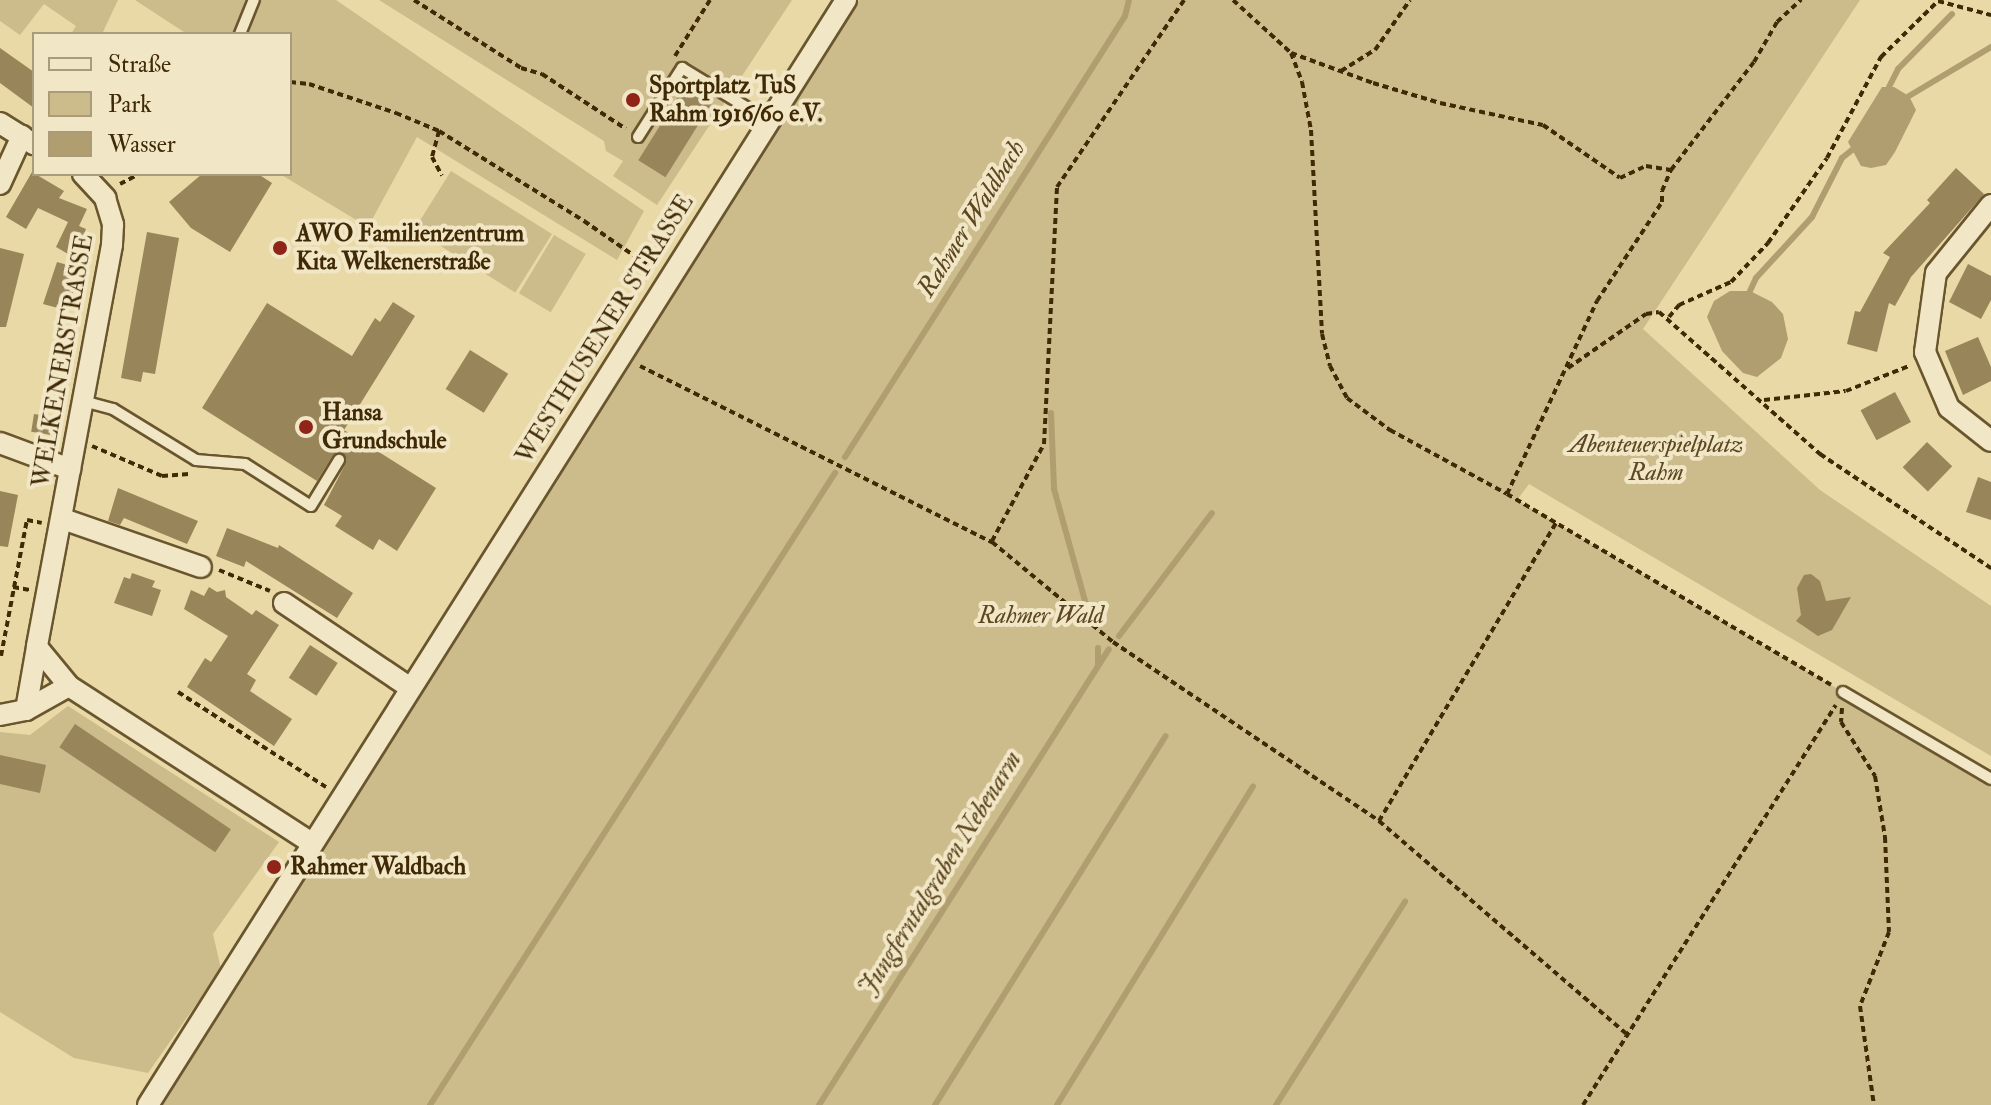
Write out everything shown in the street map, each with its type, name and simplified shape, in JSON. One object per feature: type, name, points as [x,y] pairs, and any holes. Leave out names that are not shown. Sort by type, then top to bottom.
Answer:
[{"type":"street","name":"WESTHUSENER STRASSE","points":[[148,1105],[409,687],[846,0]]},
{"type":"street","points":[[0,123],[28,140],[0,184]]},
{"type":"street","name":"WELKENERSTRASSE","points":[[26,710],[62,523],[113,225],[105,198],[85,176]]},
{"type":"street","points":[[1991,205],[1936,273],[1925,352],[1949,408],[1991,441]]},
{"type":"street","points":[[0,443],[70,469]]},
{"type":"street","name":"WELKENERSTRASSE","points":[[62,523],[201,567]]},
{"type":"street","points":[[284,603],[409,687]]},
{"type":"street","points":[[37,647],[69,686],[312,843]]},
{"type":"street","points":[[0,715],[26,710],[69,686]]},
{"type":"lane","points":[[241,32],[254,0]]},
{"type":"lane","points":[[638,137],[682,68],[769,121]]},
{"type":"lane","points":[[83,401],[113,409],[196,460],[245,464],[311,506],[339,460]]},
{"type":"lane","points":[[1843,692],[1991,779]]},
{"type":"path","points":[[414,0],[521,68],[542,74],[638,137]]},
{"type":"path","points":[[682,68],[672,61],[710,0]]},
{"type":"path","points":[[992,542],[1044,444],[1057,187],[1184,0]]},
{"type":"path","points":[[1233,0],[1291,53],[1440,103],[1543,125],[1620,178],[1646,166],[1671,170]]},
{"type":"path","points":[[1341,71],[1375,50],[1410,0]]},
{"type":"path","points":[[1507,494],[1597,301],[1662,202],[1662,191],[1671,170],[1754,62],[1777,22],[1801,0]]},
{"type":"path","points":[[1669,317],[1679,305],[1731,282],[1768,243],[1827,158],[1881,57],[1938,1],[1991,15]]},
{"type":"path","points":[[1291,53],[1302,82],[1311,130],[1322,334],[1330,366],[1347,398],[1390,430],[1507,494],[1843,692]]},
{"type":"path","points":[[292,82],[338,93],[439,131],[584,221],[667,279]]},
{"type":"path","points":[[439,131],[432,157],[442,176]]},
{"type":"path","points":[[1568,368],[1646,314],[1659,312],[1669,317],[1820,454],[1991,568]]},
{"type":"path","points":[[620,356],[992,542],[1113,642],[1379,821],[1627,1034]]},
{"type":"path","points":[[1761,400],[1846,391],[1927,358]]},
{"type":"path","points":[[76,439],[162,476],[201,474],[219,460]]},
{"type":"path","points":[[1,656],[27,520],[62,523]]},
{"type":"path","points":[[1379,821],[1556,523]]},
{"type":"path","points":[[201,567],[212,567],[263,586],[284,603]]},
{"type":"path","points":[[178,692],[341,797]]},
{"type":"path","points":[[1583,1105],[1843,692]]},
{"type":"path","points":[[1843,692],[1841,722],[1875,776],[1885,837],[1889,932],[1860,1006],[1874,1105]]},
{"type":"green space","points":[[0,0],[118,0],[103,32],[72,32],[76,26],[44,4],[20,35],[0,21]]},
{"type":"green space","points":[[135,0],[336,0],[644,211],[617,260],[417,137],[368,227],[283,176],[292,176],[292,32],[184,32]]},
{"type":"green space","name":"Sportplatz TuS Rahm 1916/60 e.V.","points":[[379,0],[792,0],[657,205],[613,176],[623,161],[606,151],[604,141]]},
{"type":"green space","name":"Rahmer Wald","points":[[859,0],[1860,0],[1643,329],[1820,490],[1991,606],[1991,756],[1529,484],[1517,500],[1843,692],[1991,787],[1991,1105],[155,1105],[626,359]]},
{"type":"green space","points":[[451,171],[552,234],[515,293],[414,230]]},
{"type":"green space","points":[[554,235],[586,254],[551,312],[519,293]]},
{"type":"green space","points":[[68,706],[279,842],[213,934],[221,969],[148,1073],[74,1058],[0,1012],[0,732],[30,735]]},
{"type":"water","points":[[1882,87],[1894,87],[1909,96],[1916,110],[1886,165],[1861,166],[1848,142]]},
{"type":"water","points":[[1730,291],[1750,291],[1772,302],[1783,314],[1788,339],[1781,358],[1757,377],[1743,373],[1722,351],[1707,317],[1714,301]]},
{"type":"building","points":[[0,48],[32,71],[32,107],[0,83]]},
{"type":"building","points":[[686,84],[713,101],[665,177],[638,160]]},
{"type":"building","points":[[1956,168],[1984,194],[1911,277],[1895,306],[1889,303],[1877,352],[1847,344],[1855,311],[1860,312],[1890,257],[1883,253],[1930,203],[1927,200]]},
{"type":"building","points":[[32,172],[32,176],[39,176],[64,191],[59,198],[87,209],[79,226],[86,229],[75,258],[56,247],[68,222],[38,208],[26,229],[6,217]]},
{"type":"building","points":[[200,176],[261,176],[272,183],[230,252],[191,228],[169,202]]},
{"type":"building","points":[[147,232],[179,238],[155,374],[143,372],[141,382],[121,378]]},
{"type":"building","points":[[0,248],[24,254],[6,327],[0,327]]},
{"type":"building","points":[[57,262],[78,268],[69,311],[43,304]]},
{"type":"building","points":[[1968,264],[1991,276],[1991,300],[1981,319],[1949,302]]},
{"type":"building","points":[[393,302],[415,316],[344,430],[436,488],[397,551],[379,539],[373,550],[335,526],[342,516],[324,505],[346,463],[344,454],[333,455],[317,481],[202,408],[267,303],[352,356],[375,318],[380,322]]},
{"type":"building","points":[[1978,337],[1991,367],[1991,381],[1963,395],[1945,351]]},
{"type":"building","points":[[470,350],[508,374],[484,413],[446,389]]},
{"type":"building","points":[[1895,392],[1911,422],[1877,440],[1861,410]]},
{"type":"building","points":[[34,414],[53,417],[50,435],[31,432]]},
{"type":"building","points":[[1927,442],[1952,466],[1928,491],[1903,467]]},
{"type":"building","points":[[1978,477],[1991,482],[1991,520],[1966,512]]},
{"type":"building","points":[[118,488],[198,521],[187,544],[124,518],[120,525],[108,521]]},
{"type":"building","points":[[0,491],[18,495],[8,547],[0,546]]},
{"type":"building","points":[[227,528],[278,548],[279,545],[353,593],[337,618],[246,561],[244,567],[216,556]]},
{"type":"building","points":[[132,573],[155,581],[152,587],[161,590],[152,616],[114,603],[124,577],[130,579]]},
{"type":"building","points":[[1811,574],[1820,581],[1826,601],[1851,597],[1832,630],[1818,636],[1796,621],[1801,615],[1797,588],[1804,575]]},
{"type":"building","points":[[209,587],[217,592],[225,590],[226,597],[252,615],[256,610],[279,625],[247,674],[256,680],[250,691],[292,719],[274,746],[187,687],[205,658],[211,662],[228,636],[184,609],[191,590],[204,596]]},
{"type":"building","points":[[310,645],[338,663],[316,696],[289,678]]},
{"type":"building","points":[[75,724],[231,829],[215,852],[59,747]]},
{"type":"building","points":[[0,755],[46,765],[40,793],[0,784]]},
{"type":"waterway","name":"Rahmer Waldbach","points":[[845,457],[1125,16],[1129,0]]},
{"type":"waterway","points":[[1889,87],[1898,69],[1952,14]]},
{"type":"waterway","points":[[1909,96],[1991,47]]},
{"type":"waterway","points":[[1750,291],[1756,278],[1812,217],[1842,158],[1852,150]]},
{"type":"waterway","name":"Jungferntalgraben Nebenarm","points":[[1051,413],[1054,489],[1089,615]]},
{"type":"waterway","name":"Rahmer Waldbach","points":[[430,1105],[835,473]]},
{"type":"waterway","name":"Jungferntalgraben Nebenarm","points":[[1119,636],[1212,513]]},
{"type":"waterway","name":"Jungferntalgraben Nebenarm","points":[[1098,648],[1098,664]]},
{"type":"waterway","name":"Jungferntalgraben Nebenarm","points":[[819,1105],[1109,649]]},
{"type":"waterway","name":"Jungferntalgraben Nebenarm","points":[[935,1105],[1166,736]]},
{"type":"waterway","name":"Jungferntalgraben Nebenarm","points":[[1057,1105],[1253,787]]},
{"type":"waterway","name":"Jungferntalgraben Nebenarm","points":[[1276,1105],[1405,902]]},
{"type":"place","name":"Sportplatz TuS Rahm 1916/60 e.V.","points":[[633,100]]},
{"type":"place","name":"AWO Familienzentrum Kita Welkenerstraße","points":[[280,248]]},
{"type":"place","name":"Hansa Grundschule","points":[[306,427]]},
{"type":"place","name":"Rahmer Waldbach","points":[[274,867]]},
{"type":"park label","name":"Abenteuerspielplatz Rahm","points":[[1656,459]]}]
